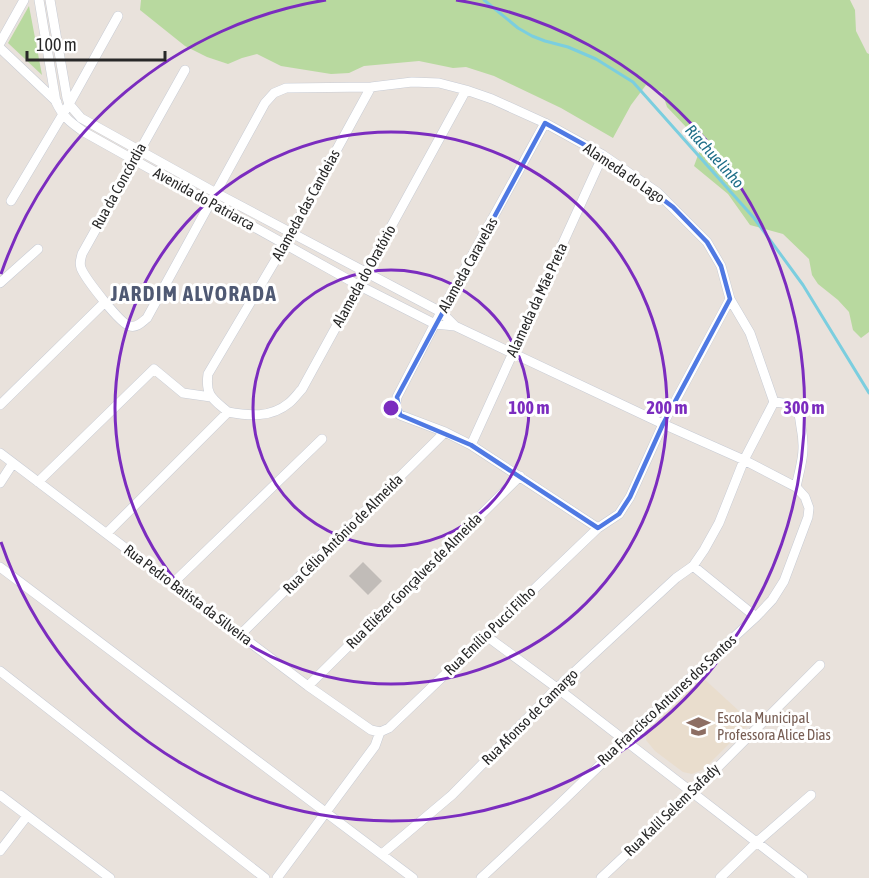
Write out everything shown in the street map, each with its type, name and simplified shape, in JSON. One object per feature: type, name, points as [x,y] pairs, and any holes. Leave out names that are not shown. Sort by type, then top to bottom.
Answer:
[{"type":"street","points":[[0,43],[24,0]]},
{"type":"street","name":"Avenida do Patriarca","points":[[39,0],[56,102],[62,114],[84,132],[358,285],[435,324],[455,326],[744,460],[796,487],[806,496]]},
{"type":"street","points":[[50,0],[68,101]]},
{"type":"street","points":[[10,201],[118,16]]},
{"type":"street","points":[[0,48],[56,102],[68,101]]},
{"type":"street","name":"Rua da Concórdia","points":[[185,70],[82,254],[80,264],[82,271],[105,302],[127,325],[138,326],[147,318],[210,202]]},
{"type":"street","name":"Alameda do Lago","points":[[216,193],[265,103],[274,93],[286,88],[371,87],[412,82],[439,83],[492,99],[545,123],[603,155],[657,192],[707,242],[721,266],[730,298],[750,333],[774,402]]},
{"type":"street","name":"Alameda das Candeias","points":[[211,397],[206,387],[208,374],[285,244],[371,87]]},
{"type":"street","name":"Alameda do Oratório","points":[[228,412],[247,416],[268,414],[288,404],[302,388],[466,90]]},
{"type":"street","name":"Avenida do Patriarca","points":[[68,101],[81,118],[216,193],[441,312],[455,326]]},
{"type":"street","name":"Alameda Caravelas","points":[[445,432],[400,415],[395,408],[396,397],[545,123]]},
{"type":"street","name":"Alameda da Mãe Preta","points":[[471,445],[603,155]]},
{"type":"street","points":[[210,202],[216,193]]},
{"type":"street","points":[[0,283],[38,249]]},
{"type":"street","name":"Rua Emílio Pucci Filho","points":[[380,732],[389,728],[598,528],[619,514],[630,497],[663,424],[730,298]]},
{"type":"street","points":[[0,405],[105,302]]},
{"type":"street","points":[[38,482],[154,369],[183,393],[211,397],[228,412],[107,533]]},
{"type":"street","points":[[756,617],[693,566],[719,523],[744,460],[774,402],[787,403],[796,408],[799,416],[804,455],[796,487]]},
{"type":"street","points":[[445,432],[471,445],[598,528]]},
{"type":"street","name":"Rua Célio Antônio de Almeida","points":[[240,635],[445,432]]},
{"type":"street","points":[[172,584],[321,439]]},
{"type":"street","name":"Rua Pedro Batista da Silveira","points":[[1,457],[14,463],[308,686],[371,730],[380,732]]},
{"type":"street","points":[[0,483],[14,463]]},
{"type":"street","name":"Rua Eliézer Gonçalves de Almeida","points":[[308,686],[520,476]]},
{"type":"street","name":"Rua Francisco Antunes dos Santos","points":[[481,878],[772,600],[784,581],[808,517],[809,508],[806,496]]},
{"type":"street","name":"Rua Afonso de Camargo","points":[[381,854],[452,795],[557,688],[676,578],[693,566]]},
{"type":"street","points":[[0,567],[413,878]]},
{"type":"street","points":[[485,635],[803,878]]},
{"type":"street","name":"Rua Kalil Selem Safady","points":[[601,878],[692,793],[820,665]]},
{"type":"street","points":[[0,671],[265,878]]},
{"type":"street","points":[[277,878],[375,746],[380,732]]},
{"type":"street","points":[[0,795],[110,878]]},
{"type":"street","points":[[720,878],[811,795]]},
{"type":"street","points":[[0,851],[27,816]]},
{"type":"highlighted area","points":[[545,123],[603,155],[673,207],[707,242],[721,266],[730,299],[663,424],[630,497],[619,514],[598,528],[471,445],[400,415],[397,397]]},
{"type":"shaded area","name":"Escola Municipal Professora Alice Dias","points":[[702,677],[751,722],[704,769],[692,774],[683,772],[655,751],[646,740],[647,732]]},
{"type":"green space","points":[[141,0],[850,0],[855,10],[856,31],[869,54],[869,332],[861,338],[853,330],[849,312],[818,284],[812,275],[809,259],[783,234],[750,225],[728,194],[694,166],[701,147],[667,107],[662,92],[646,85],[631,105],[613,138],[561,108],[494,76],[466,67],[453,68],[419,61],[364,66],[349,73],[331,74],[281,66],[257,54],[228,64],[185,46],[140,10]]},
{"type":"green space","points":[[29,6],[42,75],[8,43]]},
{"type":"building","points":[[363,562],[382,581],[368,595],[349,576]]},
{"type":"waterway","name":"Riachuelinho","points":[[484,0],[518,28],[532,36],[568,47],[596,59],[633,82],[754,218],[803,285],[869,393]]},
{"type":"place","name":"Escola Municipal Professora Alice Dias","points":[[699,727]]},
{"type":"district","name":"JARDIM ALVORADA","points":[[194,294]]}]
